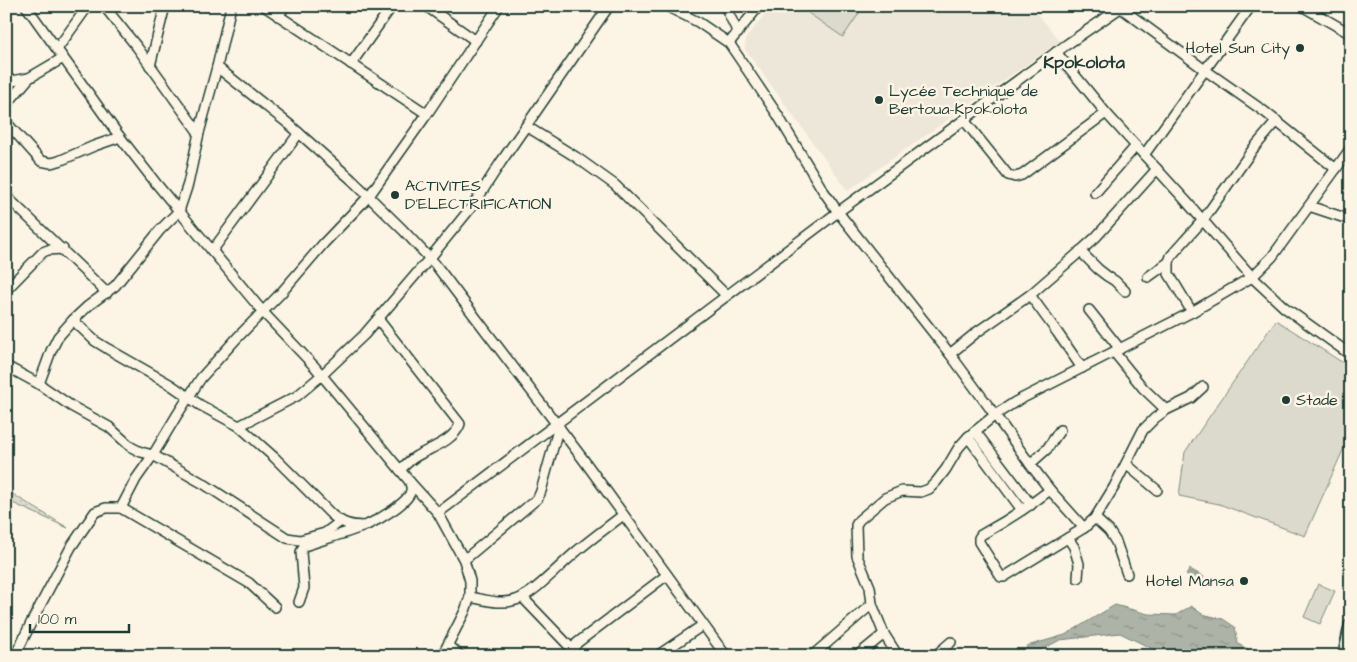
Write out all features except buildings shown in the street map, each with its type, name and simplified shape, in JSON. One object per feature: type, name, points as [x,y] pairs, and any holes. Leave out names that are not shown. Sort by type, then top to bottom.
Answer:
[{"type":"main road","points":[[1344,656],[1351,625]]},
{"type":"street","points":[[26,6],[154,182],[263,312],[322,375],[438,513],[464,560],[470,581],[470,597],[465,611],[442,656]]},
{"type":"street","points":[[56,49],[88,6]]},
{"type":"street","points":[[104,6],[199,133]]},
{"type":"street","points":[[150,66],[165,6]]},
{"type":"street","points":[[39,384],[58,337],[88,306],[115,286],[160,230],[179,211],[188,184],[231,6]]},
{"type":"street","points":[[264,6],[427,114]]},
{"type":"street","points":[[278,16],[285,6]]},
{"type":"street","points":[[351,64],[392,6]]},
{"type":"street","points":[[426,6],[476,41]]},
{"type":"street","points":[[121,508],[136,479],[201,378],[369,196],[427,114],[499,6]]},
{"type":"street","points":[[239,426],[297,396],[364,335],[474,204],[609,6]]},
{"type":"street","points":[[666,6],[698,22],[729,43],[777,114],[838,212],[950,354],[1050,490],[1084,528]]},
{"type":"street","points":[[725,6],[738,33]]},
{"type":"street","points":[[729,43],[759,6]]},
{"type":"street","points":[[1144,155],[1251,6]]},
{"type":"street","points":[[1302,6],[1351,34]]},
{"type":"street","points":[[438,513],[558,425],[838,212],[1056,52],[1122,7],[1205,70],[1277,121],[1336,168]]},
{"type":"street","points":[[1056,52],[1106,113],[1157,168],[1252,277],[1304,323],[1351,355]]},
{"type":"street","points":[[6,105],[29,78],[63,58]]},
{"type":"street","points":[[216,68],[299,133],[369,196],[430,258],[558,425],[726,656]]},
{"type":"street","points":[[6,82],[29,78]]},
{"type":"street","points":[[964,120],[1008,175],[1015,177],[1022,175],[1106,113]]},
{"type":"street","points":[[1148,277],[1169,262],[1174,252],[1203,220],[1253,149],[1277,121]]},
{"type":"street","points":[[6,122],[41,161],[51,163],[120,137]]},
{"type":"street","points":[[526,126],[576,156],[615,185],[727,296]]},
{"type":"street","points":[[212,251],[299,133]]},
{"type":"street","points":[[1094,192],[1136,146]]},
{"type":"street","points":[[898,656],[884,634],[872,604],[870,587],[857,556],[856,525],[859,520],[885,498],[902,491],[921,492],[929,489],[946,469],[959,447],[971,434],[1014,402],[1192,312],[1252,277],[1272,257],[1351,148]]},
{"type":"street","points":[[950,354],[977,332],[1030,295],[1096,237],[1157,168]]},
{"type":"street","points":[[6,196],[107,293]]},
{"type":"street","points":[[1309,206],[1351,220]]},
{"type":"street","points":[[6,290],[43,252],[63,249]]},
{"type":"street","points":[[1080,251],[1125,291]]},
{"type":"street","points":[[1169,262],[1170,274],[1192,312]]},
{"type":"street","points":[[1030,295],[1082,368]]},
{"type":"street","points":[[1090,310],[1143,388],[1166,410]]},
{"type":"street","points":[[378,319],[460,424],[459,428],[446,441],[413,458],[400,470]]},
{"type":"street","points":[[73,320],[95,341],[171,385],[200,405],[239,426],[275,458],[332,515],[352,526],[363,526]]},
{"type":"street","points":[[6,366],[109,427],[131,447],[153,455],[204,484],[287,538],[300,540],[325,533],[341,521]]},
{"type":"street","points":[[1050,490],[1031,505],[979,538],[979,542],[1001,577],[1042,555],[1084,528],[1095,518],[1143,430],[1166,410],[1191,398],[1203,387]]},
{"type":"street","points":[[464,560],[538,498],[558,425]]},
{"type":"street","points":[[1030,464],[1047,448],[1060,430]]},
{"type":"street","points":[[971,434],[1031,505]]},
{"type":"street","points":[[971,434],[1022,510]]},
{"type":"street","points":[[1126,464],[1157,490]]},
{"type":"street","points":[[299,602],[304,588],[301,552],[304,546],[368,524],[405,502],[412,489],[410,482]]},
{"type":"street","points":[[15,656],[71,547],[95,512],[106,508],[121,508],[249,583],[275,607]]},
{"type":"street","points":[[470,597],[498,602],[516,600],[524,596],[623,515]]},
{"type":"street","points":[[1095,518],[1109,531],[1116,542],[1127,574]]},
{"type":"street","points":[[1068,538],[1074,547],[1079,564],[1078,578]]},
{"type":"street","points":[[524,596],[526,601],[570,653],[577,642],[667,575]]},
{"type":"street","points":[[812,656],[872,604]]},
{"type":"street","points":[[657,656],[703,625]]},
{"type":"street","points":[[858,656],[884,634]]},
{"type":"street","points":[[935,656],[952,642]]},
{"type":"street","points":[[448,646],[461,656]]},
{"type":"shaded area","name":"Lycée Technique de Bertoua-Kpokolota","points":[[771,6],[1031,6],[1060,41],[848,191],[745,49],[746,38]]},
{"type":"shaded area","points":[[798,6],[864,6],[843,37]]},
{"type":"shaded area","name":"Stade","points":[[1276,320],[1351,368],[1351,432],[1305,536],[1219,504],[1179,496],[1185,452]]},
{"type":"shaded area","points":[[6,490],[68,528],[6,500]]},
{"type":"shaded area","points":[[1318,584],[1335,591],[1320,624],[1304,617]]},
{"type":"water","points":[[1190,569],[1204,577],[1201,583],[1186,575]]},
{"type":"water","points":[[1115,605],[1148,614],[1176,615],[1191,606],[1202,614],[1223,619],[1235,627],[1238,644],[1261,656],[1167,656],[1120,633],[1060,640],[1029,656],[1024,656],[1027,646],[1065,635]]},
{"type":"place","name":"Hotel Sun City","points":[[1300,48]]},
{"type":"place","name":"Lycée Technique de Bertoua-Kpokolota","points":[[879,100]]},
{"type":"place","name":"ACTIVITES D'ELECTRIFICATION","points":[[395,195]]},
{"type":"place","name":"Stade","points":[[1286,400]]},
{"type":"place","name":"Hotel Mansa","points":[[1244,581]]},
{"type":"district","name":"Kpokolota","points":[[1084,62]]}]
